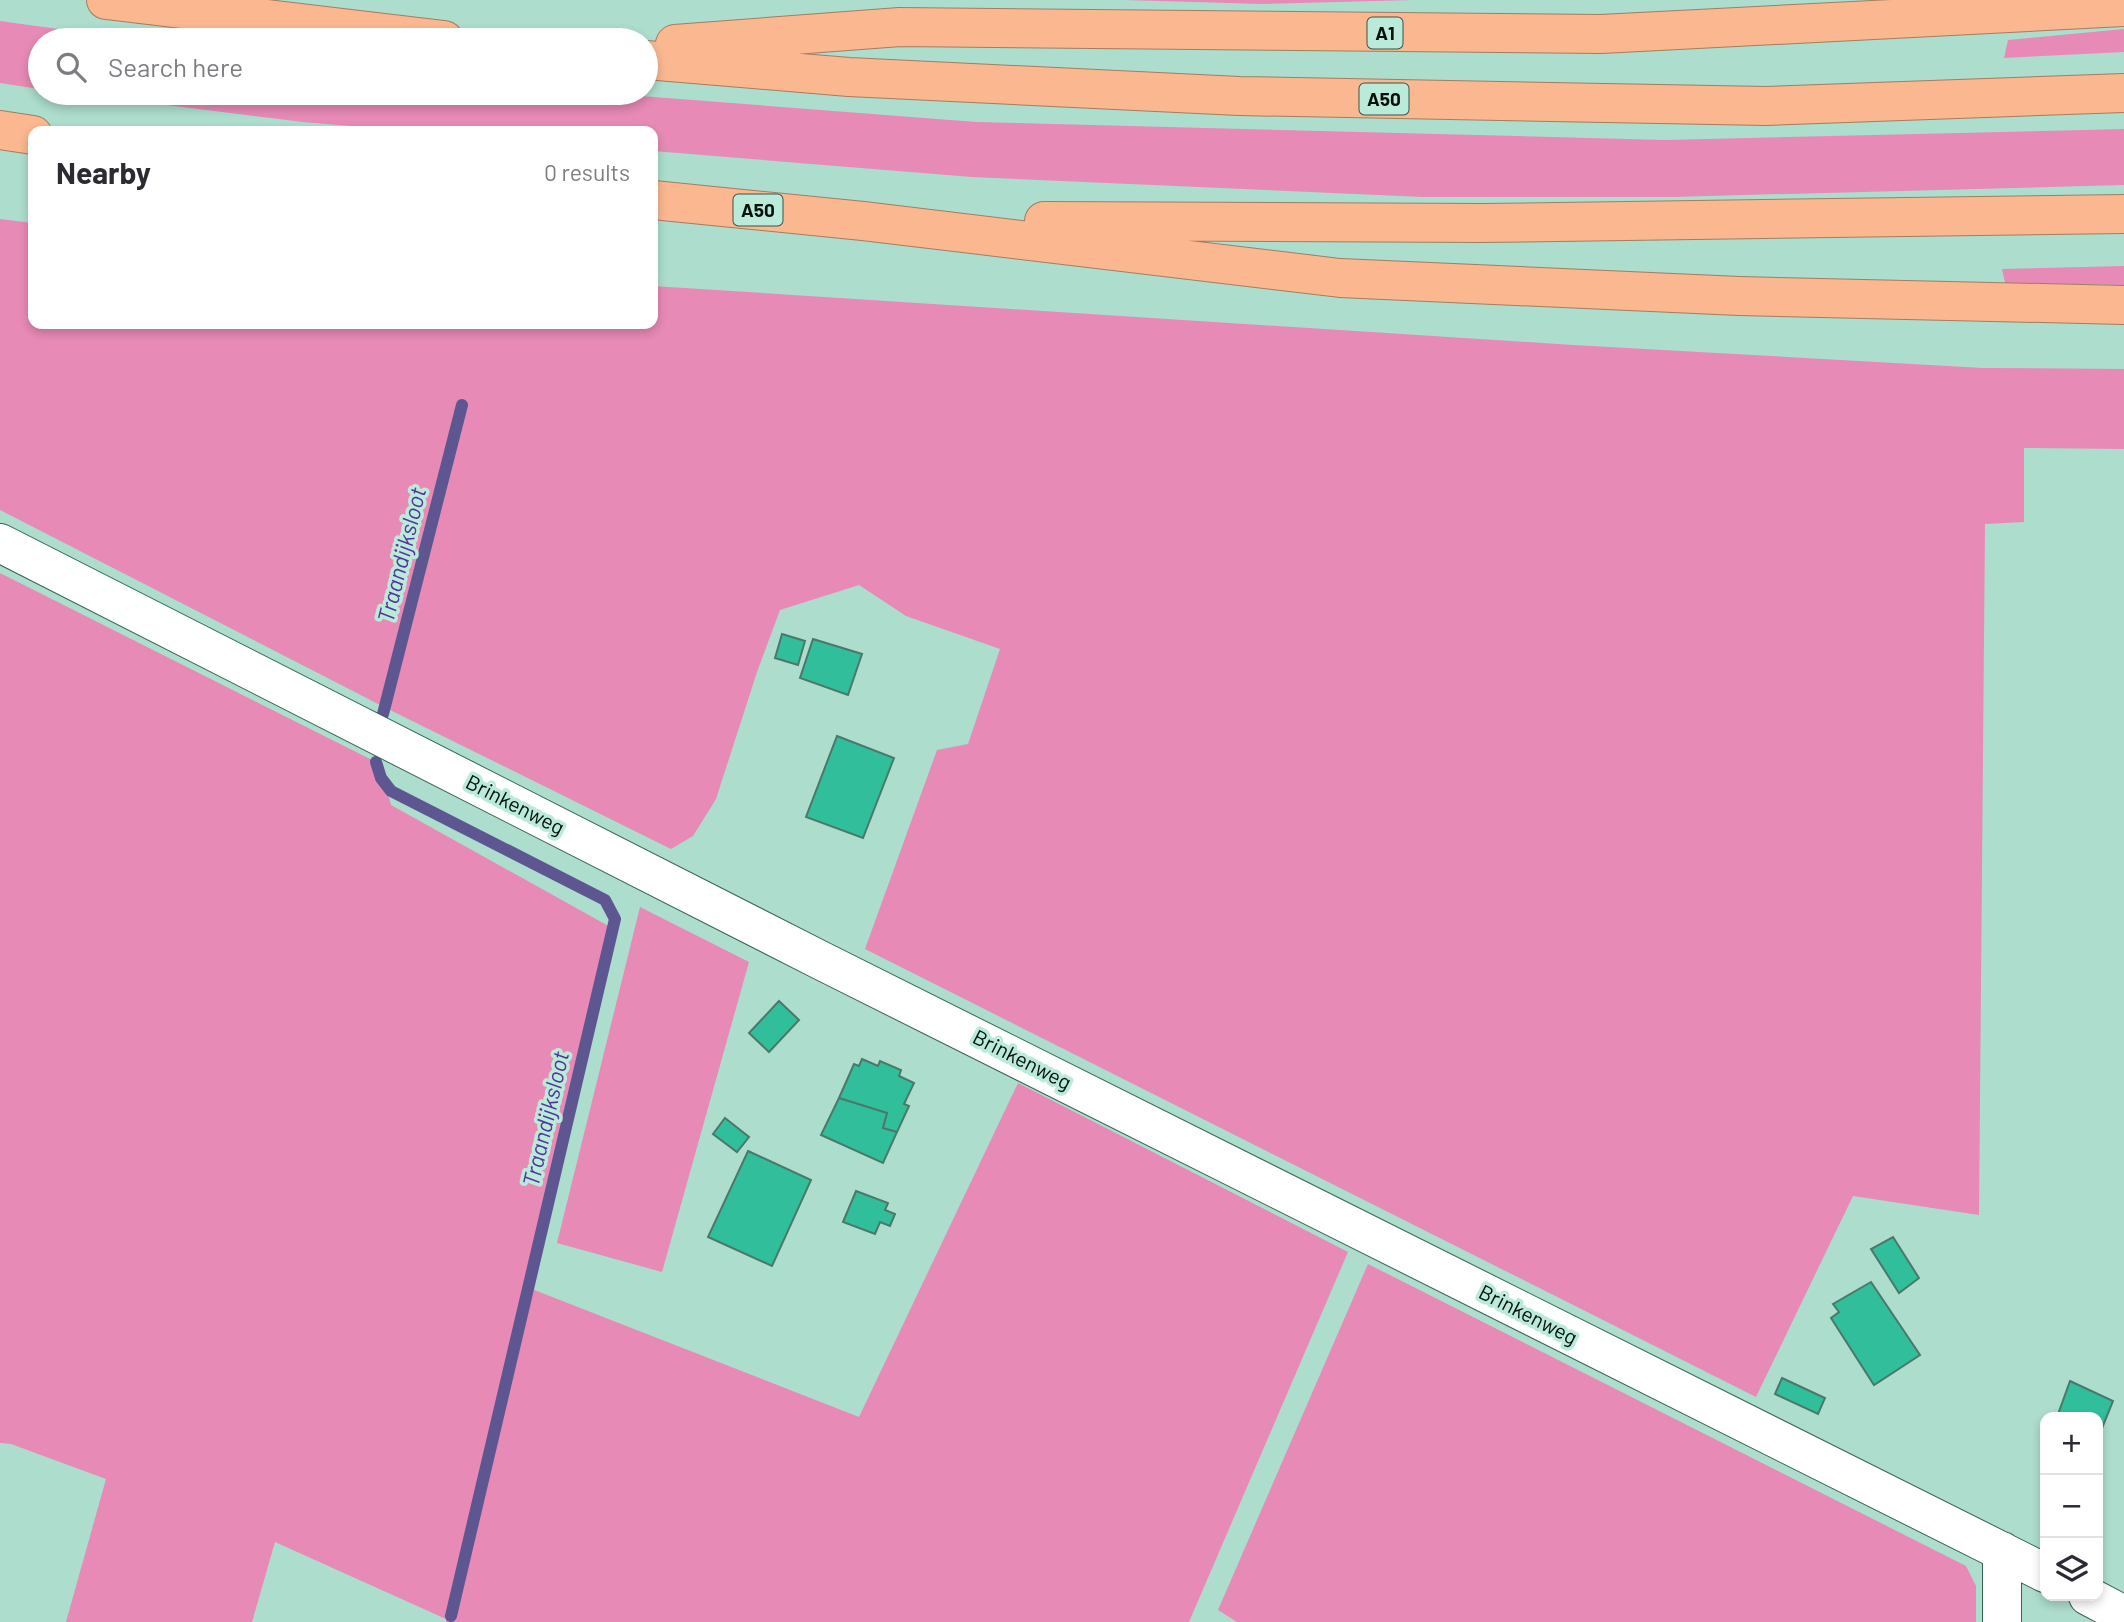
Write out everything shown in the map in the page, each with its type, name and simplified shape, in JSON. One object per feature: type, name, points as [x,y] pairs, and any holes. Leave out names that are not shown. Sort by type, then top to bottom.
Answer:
[{"type":"highway","points":[[106,0],[343,28]]},
{"type":"highway","name":"A1","points":[[658,45],[900,27],[1601,34],[2124,7]]},
{"type":"highway","name":"A50","points":[[658,61],[849,77],[1253,97],[1766,106],[2124,93]]},
{"type":"highway","points":[[0,130],[28,134]]},
{"type":"highway","name":"A50","points":[[658,200],[863,221],[1340,278],[1739,296],[2124,305]]},
{"type":"highway","name":"A50","points":[[863,221],[1482,223],[2124,214]]},
{"type":"street","name":"Brinkenweg","points":[[0,542],[820,960],[2040,1570]]},
{"type":"street","points":[[2002,1551],[2002,1622]]},
{"type":"street","points":[[2097,1601],[2124,1615]]},
{"type":"shaded area","points":[[1124,0],[1413,0],[1263,4]]},
{"type":"shaded area","points":[[0,21],[51,28],[28,28],[28,87],[0,83]]},
{"type":"shaded area","points":[[2124,29],[2124,52],[2004,58],[2008,40]]},
{"type":"shaded area","points":[[658,97],[976,122],[1665,140],[2124,129],[2124,185],[1671,197],[1423,197],[972,177],[658,151],[658,126],[351,126],[166,105],[658,105]]},
{"type":"shaded area","points":[[0,219],[28,222],[28,329],[658,329],[658,286],[1573,345],[1983,368],[2124,369],[2124,449],[2024,448],[2024,522],[1985,524],[1979,1215],[1853,1196],[1756,1397],[865,949],[937,750],[968,744],[1000,649],[906,616],[859,585],[780,610],[716,799],[693,836],[671,849],[384,707],[0,510]]},
{"type":"shaded area","points":[[2124,266],[2124,285],[2005,283],[2002,269]]},
{"type":"shaded area","points":[[0,573],[380,764],[391,805],[612,928],[524,1286],[859,1417],[1018,1083],[1348,1252],[1189,1622],[446,1622],[446,1619],[275,1542],[252,1622],[66,1622],[106,1479],[11,1444],[0,1443]]},
{"type":"shaded area","points":[[640,907],[749,962],[662,1272],[557,1243]]},
{"type":"shaded area","points":[[1368,1264],[1966,1566],[1976,1586],[1976,1622],[1237,1622],[1218,1610]]},
{"type":"building","points":[[782,634],[805,641],[798,665],[775,658]]},
{"type":"building","points":[[813,639],[862,654],[848,695],[800,678]]},
{"type":"building","points":[[837,736],[894,758],[863,838],[806,817]]},
{"type":"building","points":[[779,1001],[799,1020],[769,1052],[749,1033]]},
{"type":"building","points":[[862,1059],[878,1066],[880,1061],[901,1070],[899,1076],[914,1083],[904,1104],[909,1106],[897,1132],[883,1128],[887,1113],[839,1098],[854,1064],[859,1066]]},
{"type":"building","points":[[839,1098],[887,1113],[883,1128],[897,1132],[883,1163],[821,1135]]},
{"type":"building","points":[[725,1118],[749,1137],[737,1152],[713,1134]]},
{"type":"building","points":[[748,1151],[811,1180],[772,1266],[708,1237]]},
{"type":"building","points":[[856,1191],[888,1203],[885,1210],[895,1214],[890,1226],[880,1222],[875,1234],[843,1222]]},
{"type":"building","points":[[1893,1237],[1919,1278],[1899,1293],[1871,1249]]},
{"type":"building","points":[[1871,1282],[1920,1355],[1874,1385],[1831,1318],[1839,1312],[1833,1304]]},
{"type":"building","points":[[1782,1378],[1825,1398],[1818,1414],[1775,1394]]},
{"type":"building","points":[[2070,1381],[2113,1401],[2103,1426],[2103,1412],[2059,1412]]},
{"type":"waterway","name":"Traandijksloot","points":[[383,714],[462,405]]},
{"type":"waterway","name":"Traandijksloot","points":[[376,762],[381,778],[391,791],[605,900],[615,919],[451,1616]]}]
